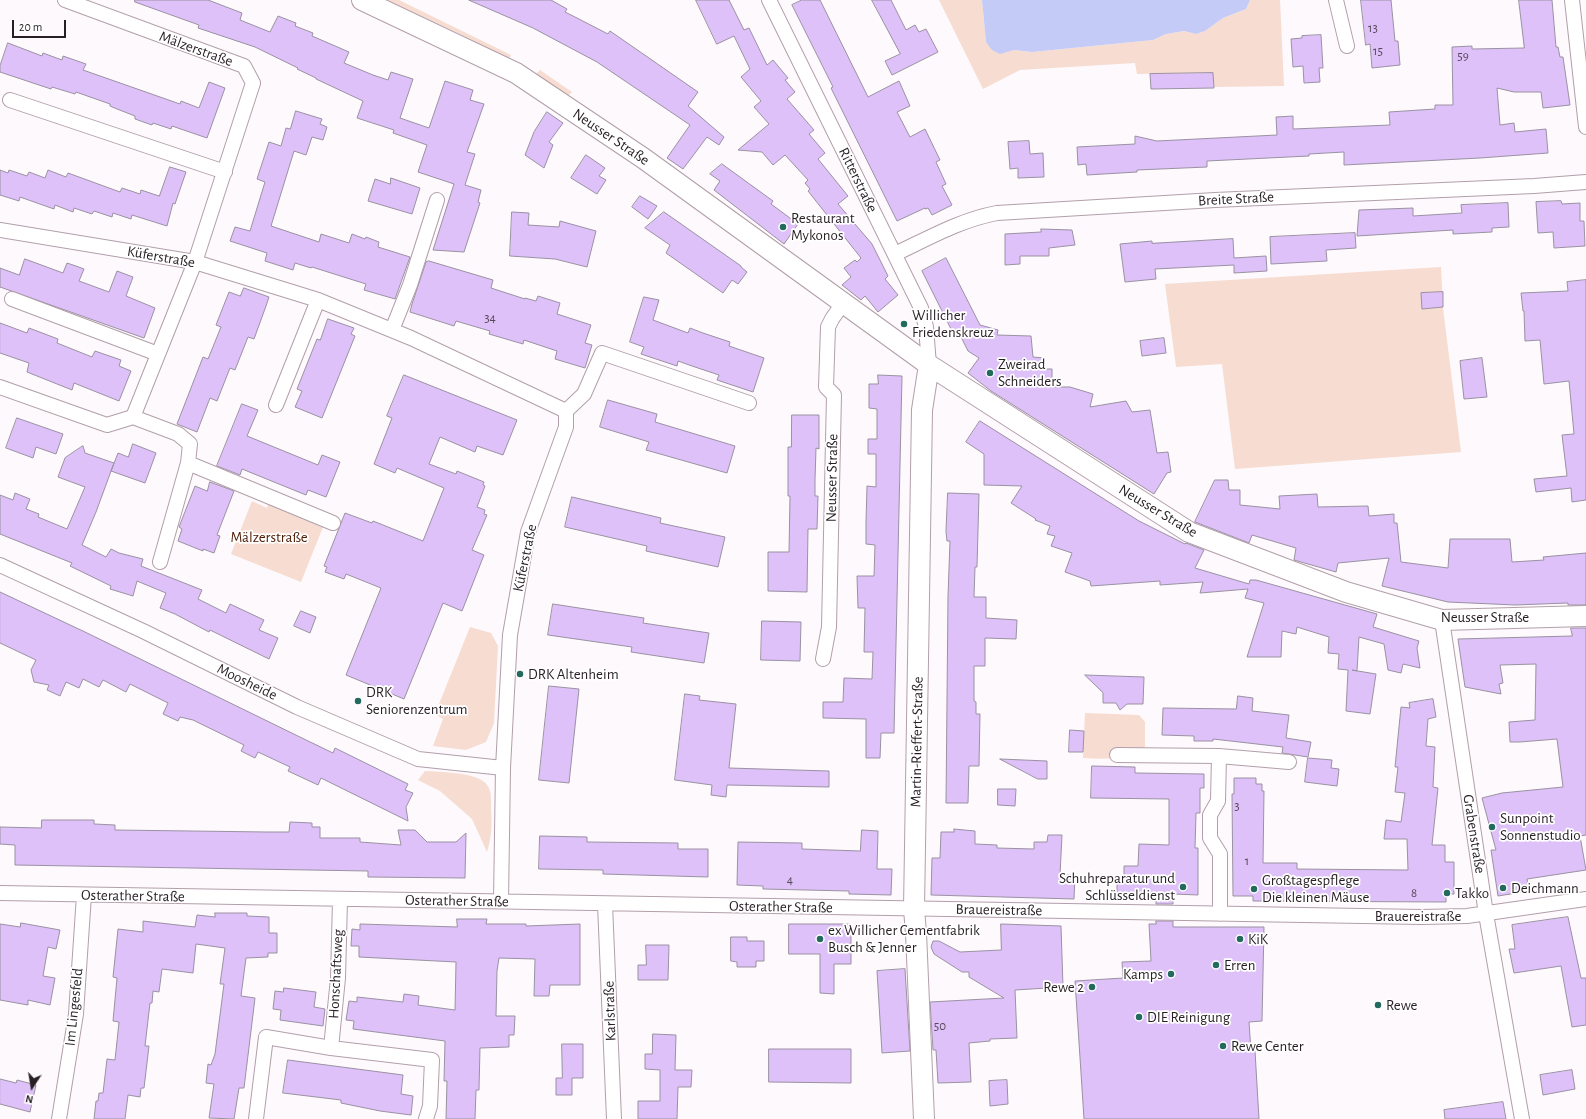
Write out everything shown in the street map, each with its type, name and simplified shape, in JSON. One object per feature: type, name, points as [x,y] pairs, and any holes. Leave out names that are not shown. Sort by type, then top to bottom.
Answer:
[{"type":"street","name":"Mälzerstraße","points":[[65,0],[244,66],[253,83],[225,172],[194,262],[133,417]]},
{"type":"street","name":"Neusser Straße","points":[[362,0],[516,73],[644,158],[929,365],[1189,532],[1346,592],[1442,620],[1586,616]]},
{"type":"street","name":"Ritterstraße","points":[[769,0],[895,254],[924,318],[928,342],[929,365]]},
{"type":"street","points":[[1336,0],[1347,46]]},
{"type":"street","points":[[1572,0],[1586,127]]},
{"type":"street","points":[[10,100],[225,172]]},
{"type":"street","name":"Breite Straße","points":[[895,254],[961,222],[977,216],[997,213],[1222,200],[1534,186],[1586,182]]},
{"type":"street","points":[[392,330],[410,285],[437,200]]},
{"type":"street","name":"Küferstraße","points":[[0,230],[194,262],[318,300],[392,330],[566,411],[566,428],[528,532],[510,635],[503,768],[501,902]]},
{"type":"street","points":[[12,299],[158,354]]},
{"type":"street","points":[[276,405],[318,300]]},
{"type":"street","name":"Neusser Straße","points":[[823,659],[829,626],[834,396],[826,387],[827,336],[830,323],[843,303]]},
{"type":"street","points":[[566,411],[584,394],[602,353],[749,403]]},
{"type":"street","name":"Martin-Rieffert-Straße","points":[[924,1119],[914,909],[922,410],[929,365]]},
{"type":"street","points":[[0,387],[107,425],[133,417],[178,434],[190,444],[188,463],[160,562]]},
{"type":"street","points":[[188,463],[333,523]]},
{"type":"street","name":"Moosheide","points":[[0,565],[298,706],[418,759],[503,768]]},
{"type":"street","name":"Grabenstraße","points":[[1442,620],[1486,914],[1522,1119]]},
{"type":"street","points":[[1117,755],[1219,756],[1289,762]]},
{"type":"street","points":[[1219,756],[1218,801],[1210,815],[1210,838],[1220,854],[1220,914]]},
{"type":"street","name":"Osterather Straße","points":[[0,893],[914,909]]},
{"type":"street","name":"Im Lingesfeld","points":[[59,1119],[76,1014],[84,895]]},
{"type":"street","name":"Brauereistraße","points":[[914,909],[1440,917],[1486,914],[1586,899]]},
{"type":"street","name":"Honschaftsweg","points":[[331,1048],[338,978],[340,900]]},
{"type":"street","name":"Karlstraße","points":[[605,904],[614,1119]]},
{"type":"street","points":[[256,1119],[266,1037],[331,1048],[432,1060],[430,1106],[426,1119]]},
{"type":"green space","points":[[386,0],[399,0],[511,55],[509,59],[458,33]]},
{"type":"green space","points":[[939,0],[982,0],[986,42],[1000,53],[1014,50],[1032,52],[1153,40],[1166,34],[1184,31],[1196,34],[1205,31],[1223,18],[1246,9],[1250,0],[1280,0],[1284,86],[1214,87],[1213,73],[1137,74],[1135,63],[1020,70],[983,89]]},
{"type":"green space","points":[[540,70],[572,92],[569,95],[535,75]]},
{"type":"green space","points":[[1441,267],[1443,308],[1461,452],[1235,469],[1222,364],[1176,367],[1165,284]]},
{"type":"green space","name":"Mälzerstraße","points":[[252,501],[267,508],[269,501],[325,522],[301,582],[231,554]]},
{"type":"green space","points":[[470,627],[491,633],[498,646],[494,723],[486,742],[466,750],[433,746],[443,719],[435,714]]},
{"type":"green space","points":[[1085,713],[1139,715],[1145,722],[1145,747],[1138,752],[1123,757],[1107,759],[1083,758]]},
{"type":"green space","points":[[425,771],[449,772],[468,775],[476,777],[487,785],[491,796],[492,820],[491,835],[487,852],[472,819],[440,791],[418,780]]},
{"type":"water","points":[[982,0],[1250,0],[1246,9],[1223,18],[1205,31],[1196,34],[1184,31],[1166,34],[1153,40],[1032,52],[1014,50],[1000,54],[992,50],[986,42]]},
{"type":"building","points":[[135,0],[208,0],[242,13],[240,20],[270,32],[278,16],[296,23],[295,26],[313,33],[312,36],[349,52],[344,63],[388,80],[391,72],[413,79],[400,118],[429,128],[445,81],[473,90],[470,100],[484,104],[467,152],[475,154],[465,185],[481,190],[478,202],[480,203],[464,252],[433,250],[454,184],[418,172],[427,145],[393,133],[394,130],[357,118],[363,101],[316,79],[297,69],[298,68],[255,47],[198,28],[199,25],[135,2]]},
{"type":"building","points":[[469,0],[551,0],[567,9],[565,12],[608,34],[610,31],[698,92],[688,106],[724,137],[719,145],[707,137],[683,169],[667,158],[690,125],[597,62],[533,28]]},
{"type":"building","points":[[696,0],[729,0],[744,30],[749,28],[767,65],[773,60],[788,78],[785,80],[795,92],[787,99],[814,130],[809,134],[825,153],[818,159],[848,196],[838,204],[872,244],[888,276],[885,279],[898,295],[878,312],[865,296],[861,300],[842,285],[851,277],[844,268],[855,260],[857,262],[861,258],[808,191],[810,189],[805,183],[808,180],[785,155],[773,165],[762,152],[738,150],[769,124],[754,107],[761,101],[741,77],[750,69],[734,36],[717,44]]},
{"type":"building","points":[[802,0],[820,0],[868,97],[899,81],[910,106],[897,112],[910,137],[925,129],[940,160],[936,162],[946,184],[942,186],[952,205],[932,215],[928,208],[925,208],[897,221],[831,88],[833,87],[792,5]]},
{"type":"building","points":[[872,0],[891,0],[906,30],[915,25],[919,32],[926,29],[938,52],[892,75],[885,61],[900,54]]},
{"type":"building","points":[[1361,0],[1391,0],[1395,41],[1398,41],[1400,65],[1372,68],[1370,44],[1366,45]]},
{"type":"building","points":[[1519,0],[1552,0],[1556,47],[1558,47],[1560,57],[1563,57],[1570,105],[1543,108],[1541,92],[1514,92],[1497,88],[1500,125],[1514,123],[1515,132],[1546,129],[1548,153],[1344,165],[1344,152],[1309,154],[1309,156],[1207,161],[1207,167],[1137,170],[1137,172],[1087,175],[1086,164],[1078,165],[1077,147],[1135,144],[1135,136],[1157,141],[1277,135],[1276,117],[1293,116],[1293,129],[1390,125],[1389,112],[1435,109],[1435,105],[1453,105],[1452,47],[1472,46],[1472,49],[1524,48]]},
{"type":"building","points":[[1321,35],[1323,68],[1319,68],[1320,82],[1304,83],[1303,66],[1293,67],[1291,39],[1302,38],[1302,36]]},
{"type":"building","points":[[8,43],[42,56],[43,53],[62,60],[63,56],[86,64],[83,70],[180,104],[181,101],[199,108],[209,82],[225,88],[207,138],[172,126],[171,129],[153,123],[152,125],[135,119],[135,116],[110,106],[110,104],[76,92],[75,94],[52,87],[51,89],[0,72],[0,66]]},
{"type":"building","points":[[1213,73],[1214,88],[1151,89],[1150,74]]},
{"type":"building","points":[[296,111],[322,119],[320,124],[327,127],[323,140],[312,137],[306,155],[294,151],[271,226],[319,242],[321,234],[349,243],[352,234],[365,239],[366,237],[379,242],[378,247],[410,257],[395,299],[364,290],[366,284],[312,267],[311,268],[295,263],[293,270],[265,261],[267,253],[230,241],[235,227],[250,231],[265,182],[257,179],[269,142],[281,146],[286,128],[290,129]]},
{"type":"building","points":[[547,112],[563,123],[549,142],[553,145],[544,168],[525,155],[534,132]]},
{"type":"building","points":[[1029,141],[1030,154],[1043,153],[1044,177],[1018,178],[1018,168],[1010,169],[1008,142]]},
{"type":"building","points":[[586,155],[605,168],[599,176],[606,180],[597,194],[571,178]]},
{"type":"building","points":[[722,164],[773,201],[771,204],[798,224],[784,244],[714,190],[720,181],[710,174]]},
{"type":"building","points":[[170,167],[186,172],[175,204],[173,203],[167,226],[132,215],[131,219],[113,213],[112,217],[94,211],[92,214],[74,208],[73,212],[55,205],[54,209],[20,197],[19,201],[0,195],[0,170],[8,173],[9,170],[27,176],[29,172],[45,178],[48,170],[66,177],[68,173],[120,192],[122,188],[140,194],[141,190],[159,196]]},
{"type":"building","points":[[391,178],[420,188],[412,214],[368,201],[375,179],[390,184]]},
{"type":"building","points":[[640,196],[657,206],[648,219],[632,207]]},
{"type":"building","points":[[1561,201],[1562,204],[1580,203],[1580,221],[1584,221],[1585,246],[1554,248],[1553,232],[1538,233],[1536,202]]},
{"type":"building","points":[[1508,203],[1509,227],[1492,228],[1492,232],[1453,234],[1453,230],[1357,236],[1359,210],[1413,208],[1413,216],[1462,213],[1461,205]]},
{"type":"building","points":[[512,212],[529,213],[528,225],[559,227],[560,221],[596,231],[587,267],[555,259],[510,256]]},
{"type":"building","points":[[664,212],[741,266],[747,272],[738,284],[732,280],[723,293],[666,253],[670,245],[645,228]]},
{"type":"building","points":[[1041,229],[1072,230],[1075,245],[1049,248],[1049,256],[1020,256],[1020,264],[1005,265],[1005,234],[1041,232]]},
{"type":"building","points":[[1355,233],[1356,248],[1326,250],[1327,261],[1271,264],[1270,237]]},
{"type":"building","points":[[1233,239],[1234,258],[1266,256],[1267,271],[1234,273],[1234,265],[1155,269],[1156,279],[1125,282],[1120,244],[1152,241],[1152,243]]},
{"type":"building","points":[[946,258],[980,325],[998,330],[997,335],[1031,336],[1033,357],[1044,358],[1043,369],[1052,369],[1052,387],[1070,387],[1093,394],[1090,407],[1126,401],[1132,412],[1150,410],[1157,453],[1168,452],[1171,472],[1167,473],[1154,494],[991,391],[968,373],[979,358],[968,351],[958,331],[953,333],[922,271]]},
{"type":"building","points":[[25,259],[63,273],[67,263],[84,269],[79,281],[109,292],[117,271],[133,277],[126,296],[155,308],[144,338],[0,287],[0,268],[19,275]]},
{"type":"building","points":[[429,261],[493,280],[491,288],[525,299],[536,301],[538,296],[560,303],[557,314],[591,325],[585,343],[592,345],[585,368],[555,359],[557,351],[524,340],[523,344],[489,334],[490,331],[456,321],[454,326],[410,312],[426,262]]},
{"type":"building","points":[[1586,280],[1586,500],[1572,502],[1571,488],[1536,492],[1534,479],[1567,476],[1562,435],[1574,434],[1569,381],[1544,384],[1540,340],[1525,341],[1524,311],[1521,293],[1568,291],[1567,282]]},
{"type":"building","points":[[244,288],[269,297],[254,339],[248,337],[235,370],[230,368],[217,401],[210,398],[197,432],[177,424],[203,357],[208,359],[221,327],[216,325],[229,292],[240,296]]},
{"type":"building","points":[[1443,292],[1443,307],[1422,309],[1421,293]]},
{"type":"building","points":[[644,297],[659,300],[653,320],[688,333],[690,328],[730,342],[729,346],[764,358],[753,392],[717,380],[719,375],[678,361],[677,366],[641,354],[644,347],[630,342]]},
{"type":"building","points":[[328,319],[354,328],[351,334],[355,336],[322,418],[295,407],[302,391],[297,389],[317,339],[320,340]]},
{"type":"building","points":[[0,323],[27,333],[29,328],[58,339],[57,343],[92,357],[95,351],[121,360],[119,366],[131,371],[119,401],[74,383],[72,390],[27,372],[29,363],[0,353]]},
{"type":"building","points":[[1164,338],[1166,353],[1142,356],[1140,341]]},
{"type":"building","points":[[1482,358],[1487,397],[1464,399],[1460,361]]},
{"type":"building","points":[[404,375],[517,420],[503,455],[477,446],[475,452],[440,437],[429,464],[456,474],[457,471],[484,482],[483,485],[485,486],[477,507],[485,510],[484,514],[487,515],[472,550],[484,555],[462,611],[443,603],[404,699],[346,675],[381,588],[346,574],[344,579],[325,572],[327,567],[324,566],[345,513],[372,523],[373,521],[423,541],[444,488],[397,468],[395,473],[374,464],[392,418],[387,416]]},
{"type":"building","points":[[878,375],[902,376],[894,733],[881,733],[880,758],[866,758],[866,719],[823,718],[823,702],[843,702],[844,678],[872,679],[873,652],[864,652],[865,608],[858,608],[857,576],[874,576],[875,545],[866,544],[866,522],[867,486],[876,487],[876,454],[868,454],[868,439],[877,439],[877,409],[869,408],[869,384],[878,384]]},
{"type":"building","points":[[608,400],[657,414],[655,422],[735,446],[727,473],[646,450],[649,442],[600,427]]},
{"type":"building","points":[[242,404],[258,410],[247,436],[318,465],[322,455],[340,462],[326,497],[308,490],[306,495],[242,469],[240,475],[217,466]]},
{"type":"building","points":[[792,415],[819,415],[819,449],[816,448],[815,480],[815,496],[818,496],[817,529],[808,529],[807,592],[768,591],[768,552],[789,552],[790,496],[788,496],[788,447],[791,447]]},
{"type":"building","points":[[17,418],[63,434],[56,454],[36,447],[33,458],[6,448]]},
{"type":"building","points":[[980,421],[1139,521],[1185,544],[1186,543],[1204,550],[1195,568],[1249,584],[1250,580],[1256,580],[1377,614],[1373,627],[1419,641],[1417,648],[1420,668],[1403,664],[1401,673],[1388,670],[1384,644],[1359,637],[1357,671],[1376,674],[1370,714],[1346,711],[1348,670],[1338,669],[1339,654],[1328,653],[1329,637],[1297,627],[1296,634],[1282,631],[1281,657],[1247,657],[1264,603],[1245,598],[1248,589],[1200,593],[1203,582],[1160,585],[1160,581],[1091,586],[1090,581],[1065,572],[1072,553],[1051,546],[1055,536],[1047,534],[1050,526],[1035,520],[1036,519],[1011,503],[1022,486],[984,485],[984,454],[966,442]]},
{"type":"building","points":[[133,444],[156,453],[145,483],[111,471],[118,453],[128,457]]},
{"type":"building","points":[[83,446],[85,453],[114,463],[82,545],[106,557],[111,549],[119,553],[143,559],[141,566],[202,590],[198,599],[226,613],[230,604],[264,620],[259,630],[278,638],[269,659],[210,630],[209,632],[175,614],[160,608],[166,593],[137,581],[133,596],[110,589],[111,586],[70,566],[72,563],[0,534],[0,495],[13,500],[15,493],[30,499],[26,509],[39,514],[38,517],[67,529],[85,487],[58,477],[65,458]]},
{"type":"building","points":[[1215,480],[1228,480],[1229,490],[1240,490],[1240,505],[1280,509],[1279,496],[1317,494],[1318,507],[1368,506],[1369,516],[1394,514],[1394,523],[1397,523],[1401,562],[1448,568],[1450,539],[1510,539],[1512,562],[1544,560],[1543,557],[1586,553],[1586,605],[1568,605],[1568,603],[1515,605],[1448,602],[1382,586],[1389,558],[1338,563],[1336,572],[1294,560],[1296,548],[1252,535],[1249,543],[1195,522]]},
{"type":"building","points":[[210,482],[234,491],[217,535],[220,536],[214,553],[203,549],[203,551],[178,541],[182,529],[179,527],[195,486],[207,491]]},
{"type":"building","points":[[948,493],[979,494],[977,567],[975,567],[974,597],[986,597],[986,618],[1017,620],[1016,639],[985,638],[985,666],[974,666],[974,701],[976,702],[976,714],[980,714],[979,766],[969,766],[968,803],[946,803],[950,541],[947,541],[946,532]]},
{"type":"building","points":[[572,497],[661,518],[660,523],[725,537],[718,567],[646,551],[647,546],[565,527]]},
{"type":"building","points":[[0,592],[333,753],[335,748],[408,784],[405,790],[413,793],[406,807],[408,821],[321,778],[318,785],[288,771],[290,767],[258,752],[255,758],[241,751],[244,745],[193,720],[180,717],[178,721],[163,714],[168,703],[130,684],[126,692],[103,680],[99,687],[83,679],[79,688],[66,682],[60,696],[47,690],[49,685],[34,682],[31,670],[36,660],[0,643]]},
{"type":"building","points":[[553,604],[644,618],[643,623],[709,633],[704,663],[631,652],[632,647],[548,635]]},
{"type":"building","points":[[301,611],[316,617],[310,633],[294,626]]},
{"type":"building","points":[[762,621],[801,622],[800,661],[761,660]]},
{"type":"building","points":[[1571,628],[1586,628],[1586,835],[1580,836],[1586,870],[1527,879],[1529,891],[1498,896],[1491,850],[1496,850],[1482,798],[1502,793],[1563,787],[1557,739],[1510,742],[1509,722],[1535,720],[1536,664],[1500,665],[1503,683],[1499,684],[1501,694],[1465,687],[1458,639],[1572,636]]},
{"type":"building","points":[[1085,675],[1144,677],[1143,704],[1127,704],[1120,710],[1116,703],[1103,703],[1103,693]]},
{"type":"building","points":[[549,686],[579,689],[569,783],[539,780]]},
{"type":"building","points":[[685,694],[700,696],[699,700],[736,704],[729,768],[829,771],[829,787],[727,785],[726,797],[711,795],[712,785],[675,780]]},
{"type":"building","points":[[1238,696],[1253,698],[1252,711],[1289,715],[1286,738],[1311,742],[1308,757],[1282,753],[1283,747],[1213,739],[1213,741],[1194,741],[1194,736],[1162,735],[1163,708],[1236,709]]},
{"type":"building","points":[[1433,699],[1436,717],[1428,719],[1426,746],[1435,747],[1433,787],[1438,788],[1432,845],[1445,845],[1445,862],[1454,862],[1454,894],[1446,894],[1446,902],[1253,901],[1253,896],[1233,896],[1232,794],[1234,794],[1234,778],[1256,778],[1256,784],[1262,784],[1262,791],[1264,791],[1263,863],[1297,863],[1297,869],[1408,870],[1407,839],[1384,839],[1386,820],[1401,822],[1405,793],[1395,792],[1398,767],[1395,767],[1401,707],[1410,708],[1409,703]]},
{"type":"building","points":[[1070,730],[1084,731],[1083,752],[1069,752]]},
{"type":"building","points":[[1308,758],[1332,760],[1331,768],[1339,769],[1337,786],[1305,782]]},
{"type":"building","points":[[1000,759],[1047,761],[1047,779],[1038,779]]},
{"type":"building","points":[[1092,766],[1135,767],[1135,773],[1204,774],[1204,788],[1200,788],[1200,813],[1196,813],[1195,848],[1198,848],[1198,895],[1173,894],[1173,904],[1156,904],[1156,900],[1117,899],[1117,877],[1124,877],[1124,866],[1138,866],[1139,844],[1169,845],[1169,799],[1091,798]]},
{"type":"building","points":[[998,789],[1016,789],[1015,806],[998,805]]},
{"type":"building","points":[[42,820],[94,820],[94,824],[115,825],[115,830],[267,832],[289,832],[290,822],[312,823],[312,827],[320,827],[320,838],[360,838],[360,842],[401,845],[398,830],[415,830],[427,842],[456,842],[466,833],[465,878],[368,877],[368,871],[15,865],[15,845],[0,844],[0,827],[41,828]]},
{"type":"building","points":[[954,829],[975,831],[975,844],[997,845],[997,848],[1034,849],[1034,842],[1047,842],[1048,835],[1062,835],[1060,875],[1075,875],[1074,899],[931,895],[932,858],[940,858],[941,832],[954,832]]},
{"type":"building","points":[[862,830],[878,831],[877,869],[892,869],[891,895],[849,894],[849,891],[763,889],[763,886],[737,885],[738,842],[802,843],[802,849],[860,851]]},
{"type":"building","points":[[540,836],[587,837],[587,842],[678,843],[678,849],[708,849],[708,877],[603,874],[603,870],[539,869]]},
{"type":"building","points":[[215,913],[247,913],[247,916],[269,917],[269,933],[277,933],[277,953],[268,953],[268,957],[246,958],[241,996],[255,998],[244,1088],[239,1088],[234,1119],[209,1118],[214,1084],[206,1083],[208,1064],[211,1065],[215,1054],[224,984],[220,984],[225,948],[196,944],[193,973],[162,969],[159,992],[153,991],[152,1003],[150,1003],[145,1046],[149,1046],[144,1088],[141,1088],[140,1097],[128,1095],[125,1119],[94,1119],[96,1101],[98,1101],[99,1093],[103,1093],[107,1059],[115,1060],[119,1022],[113,1021],[117,978],[113,977],[118,929],[143,932],[143,921],[195,927],[197,915],[215,917]]},
{"type":"building","points":[[1568,917],[1581,978],[1586,978],[1586,1025],[1572,1027],[1561,966],[1514,973],[1509,949],[1515,949],[1512,925]]},
{"type":"building","points":[[457,919],[487,919],[486,924],[526,924],[526,926],[580,924],[580,985],[550,985],[549,996],[534,996],[535,959],[499,958],[497,971],[496,1016],[515,1016],[514,1035],[509,1035],[509,1047],[480,1048],[479,1090],[476,1090],[475,1119],[446,1119],[447,1081],[444,1081],[445,1041],[353,1029],[354,1021],[346,1020],[349,1001],[357,1002],[357,997],[403,1002],[404,994],[419,996],[418,1005],[455,1010],[456,962],[359,957],[359,946],[351,946],[352,929],[360,930],[360,924],[457,927]]},
{"type":"building","points":[[1156,921],[1173,921],[1173,927],[1264,927],[1262,1021],[1249,1022],[1251,1051],[1255,1051],[1259,1119],[1084,1119],[1075,981],[1123,978],[1122,962],[1151,961],[1149,924],[1156,924]]},
{"type":"building","points":[[21,923],[60,930],[56,949],[48,947],[43,976],[55,978],[50,1005],[28,1000],[28,1005],[0,1000],[0,924],[20,927]]},
{"type":"building","name":"ex Willicher Cementfabrik Busch & Jenner","points":[[789,924],[851,924],[851,964],[834,964],[834,994],[820,993],[820,954],[789,954]]},
{"type":"building","points":[[1001,924],[1061,926],[1063,987],[1015,990],[1017,1038],[990,1039],[990,1041],[969,1043],[971,1082],[938,1083],[936,1050],[933,1050],[930,1002],[1004,998],[969,977],[969,972],[962,972],[934,954],[931,947],[933,941],[939,941],[960,952],[1001,950]]},
{"type":"building","points":[[731,937],[747,937],[747,941],[764,941],[764,961],[756,961],[756,967],[737,967],[737,962],[731,961]]},
{"type":"building","points":[[646,945],[669,945],[668,980],[638,980],[638,965],[646,965]]},
{"type":"building","points":[[905,969],[910,1051],[882,1053],[877,971]]},
{"type":"building","points":[[284,988],[316,992],[314,1007],[325,1009],[323,1026],[280,1020],[281,1010],[273,1009],[275,991],[283,992]]},
{"type":"building","points":[[653,1034],[676,1035],[675,1070],[692,1070],[691,1087],[678,1087],[677,1119],[638,1119],[638,1101],[660,1101],[660,1070],[645,1069],[645,1054],[652,1054]]},
{"type":"building","points":[[562,1044],[583,1044],[583,1078],[572,1078],[572,1095],[556,1095],[556,1078],[562,1078]]},
{"type":"building","points":[[769,1049],[851,1049],[851,1083],[769,1082]]},
{"type":"building","points":[[288,1060],[403,1075],[401,1094],[413,1096],[411,1115],[380,1111],[341,1103],[341,1100],[283,1093]]},
{"type":"building","points":[[1572,1070],[1575,1089],[1543,1095],[1540,1075]]},
{"type":"building","points":[[0,1079],[16,1083],[17,1080],[36,1085],[30,1112],[0,1104]]},
{"type":"building","points":[[1007,1080],[1008,1104],[990,1106],[989,1081]]},
{"type":"building","points":[[1503,1102],[1506,1119],[1445,1119],[1444,1110]]},
{"type":"place","name":"Restaurant Mykonos","points":[[783,227]]},
{"type":"place","name":"Willicher Friedenskreuz","points":[[904,324]]},
{"type":"place","name":"Zweirad Schneiders","points":[[990,373]]},
{"type":"place","name":"DRK Altenheim","points":[[520,674]]},
{"type":"place","name":"DRK Seniorenzentrum","points":[[358,701]]},
{"type":"place","name":"Sunpoint Sonnenstudio","points":[[1492,827]]},
{"type":"place","name":"Schuhreparatur und Schlüsseldienst","points":[[1183,887]]},
{"type":"place","name":"Deichmann","points":[[1503,888]]},
{"type":"place","name":"Großtagespflege Die kleinen Mäuse","points":[[1254,889]]},
{"type":"place","name":"Takko","points":[[1447,893]]},
{"type":"place","name":"ex Willicher Cementfabrik Busch & Jenner","points":[[820,939]]},
{"type":"place","name":"KiK","points":[[1240,939]]},
{"type":"place","name":"Erren","points":[[1216,965]]},
{"type":"place","name":"Kamps","points":[[1171,974]]},
{"type":"place","name":"Rewe 2","points":[[1092,987]]},
{"type":"place","name":"Rewe","points":[[1378,1005]]},
{"type":"place","name":"DIE Reinigung","points":[[1139,1017]]},
{"type":"place","name":"Rewe Center","points":[[1223,1046]]}]
